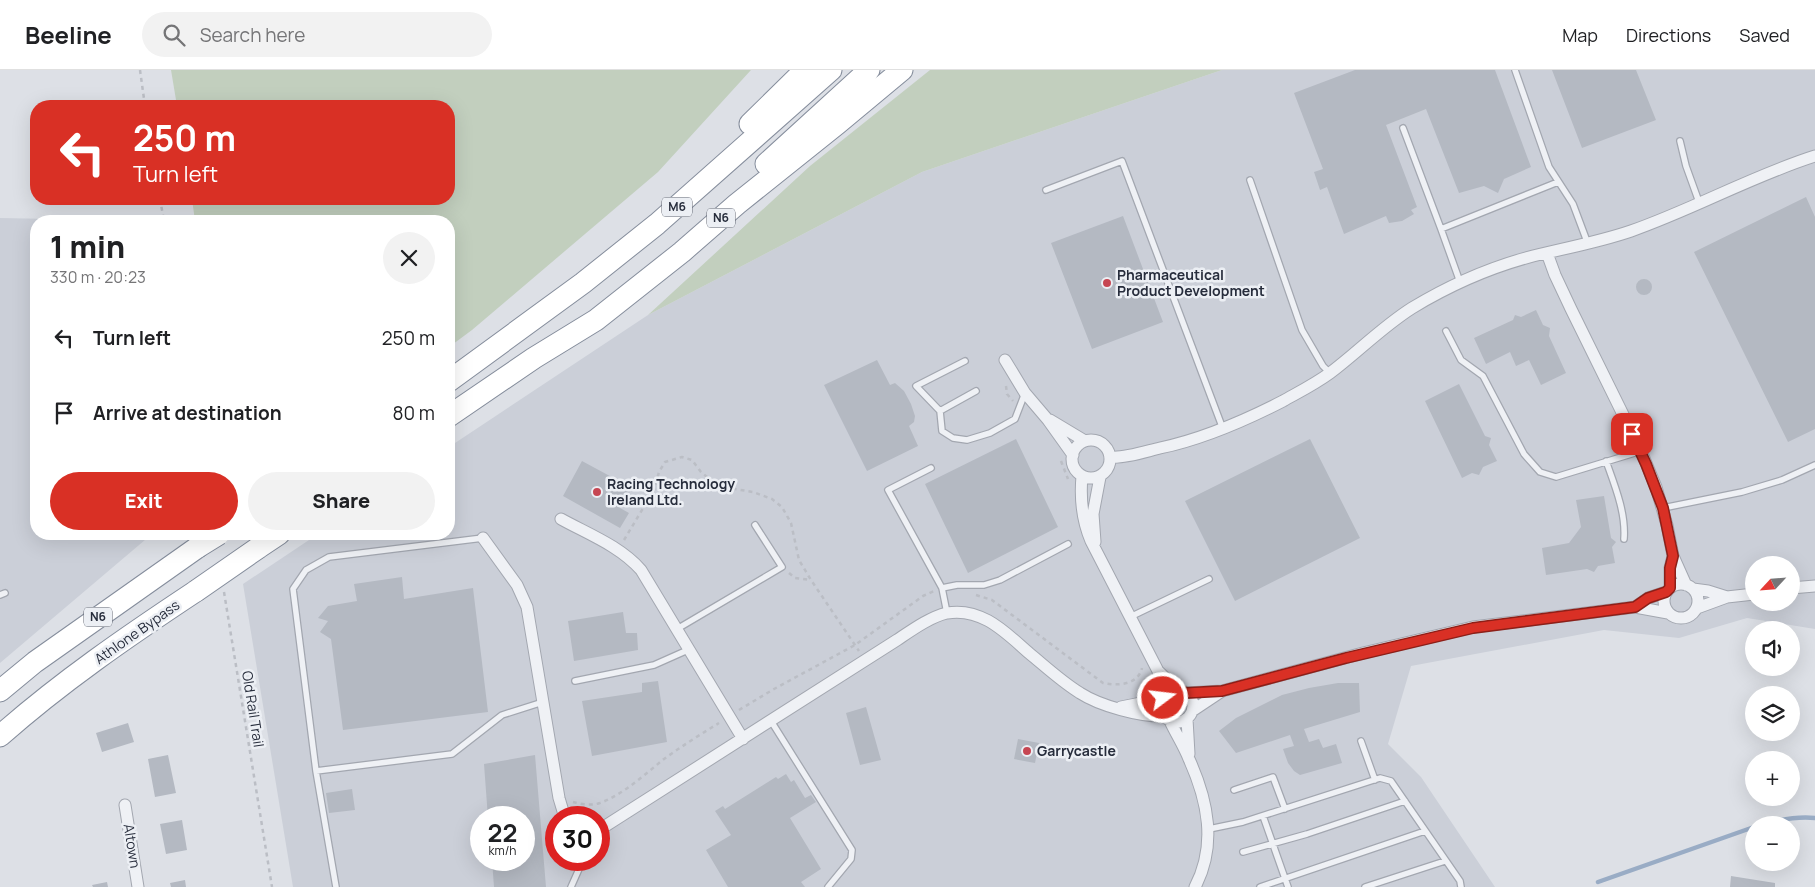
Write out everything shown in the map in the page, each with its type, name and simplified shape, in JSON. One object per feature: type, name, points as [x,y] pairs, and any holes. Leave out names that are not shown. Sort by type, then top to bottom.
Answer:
[{"type":"highway","points":[[455,377],[515,334],[730,144],[805,70]]},
{"type":"highway","name":"M6","points":[[515,334],[657,224],[831,70]]},
{"type":"highway","name":"M6","points":[[534,358],[725,200],[869,70]]},
{"type":"highway","name":"N6","points":[[455,412],[534,358],[596,320],[682,252],[737,204],[902,70]]},
{"type":"highway","name":"N6","points":[[0,691],[35,662],[210,540]]},
{"type":"highway","name":"Athlone Bypass","points":[[0,736],[39,702],[86,667],[270,540]]},
{"type":"street","points":[[1110,457],[1177,445],[1223,429],[1272,406],[1309,387],[1330,373],[1393,321],[1419,304],[1460,282],[1491,269],[1631,231],[1765,174],[1815,156]]},
{"type":"street","points":[[1547,253],[1571,310],[1640,451],[1663,508],[1673,556],[1698,598],[1697,608]]},
{"type":"street","points":[[1005,360],[1025,393],[1048,420],[1073,455]]},
{"type":"street","points":[[1048,420],[1085,441],[1098,442],[1108,450],[1110,457],[1108,468],[1100,476],[1094,478],[1082,476],[1074,467],[1073,455],[1075,449],[1085,441]]},
{"type":"street","points":[[1082,476],[1084,522],[1091,540],[1158,671],[1162,699],[1160,706],[1189,759],[1204,800],[1209,829],[1208,851],[1195,887]]},
{"type":"street","points":[[1096,549],[1093,514],[1100,476]]},
{"type":"street","points":[[561,519],[633,560],[690,649],[743,739]]},
{"type":"street","points":[[483,538],[517,585],[527,607],[561,806]]},
{"type":"street","points":[[1668,613],[1664,602],[1668,590],[1673,556]]},
{"type":"street","points":[[1635,607],[1648,598],[1679,584],[1727,597]]},
{"type":"street","points":[[1800,587],[1815,586]]},
{"type":"street","points":[[1119,708],[1162,699],[1168,692],[1222,691],[1346,658],[1473,628],[1635,607],[1684,618],[1693,613],[1697,608],[1727,597],[1745,595]]},
{"type":"street","points":[[610,823],[913,630],[947,614],[971,614],[990,621],[1081,694],[1103,704],[1178,722],[1222,691]]},
{"type":"street","points":[[1158,671],[1192,701],[1189,759]]},
{"type":"street","name":"Altown","points":[[125,805],[138,887]]},
{"type":"lane","points":[[1515,70],[1549,167],[1573,204],[1588,244]]},
{"type":"lane","points":[[1403,128],[1442,229],[1460,282]]},
{"type":"lane","points":[[1680,141],[1686,166],[1699,202]]},
{"type":"lane","points":[[1046,190],[1122,161],[1223,429]]},
{"type":"lane","points":[[1250,180],[1302,330],[1323,366],[1330,373]]},
{"type":"lane","points":[[1442,229],[1558,182]]},
{"type":"lane","points":[[1446,331],[1460,360],[1483,376],[1524,454],[1540,472],[1556,477],[1640,451]]},
{"type":"lane","points":[[965,361],[916,386],[940,411],[942,431],[953,438],[967,440],[990,432],[1015,419],[1025,393]]},
{"type":"lane","points":[[940,411],[976,391]]},
{"type":"lane","points":[[1606,462],[1619,498],[1625,528],[1624,539]]},
{"type":"lane","points":[[1663,508],[1742,492],[1782,480],[1815,465]]},
{"type":"lane","points":[[931,468],[888,490],[942,588],[947,614]]},
{"type":"lane","points":[[677,629],[782,567],[755,524]]},
{"type":"lane","points":[[336,887],[316,771],[293,589],[306,570],[329,557],[483,538]]},
{"type":"lane","points":[[942,588],[957,585],[984,586],[1000,580],[1068,544]]},
{"type":"lane","points":[[1130,617],[1209,579]]},
{"type":"lane","points":[[575,681],[654,665],[690,649]]},
{"type":"lane","points":[[316,771],[452,754],[502,715],[543,702]]},
{"type":"lane","points":[[771,721],[852,850],[851,859],[828,887]]},
{"type":"lane","points":[[1361,741],[1374,780]]},
{"type":"lane","points":[[1234,790],[1273,777],[1285,809]]},
{"type":"lane","points":[[1209,829],[1235,825],[1374,780],[1386,779],[1391,781],[1405,801],[1460,881],[1461,887]]},
{"type":"lane","points":[[1243,852],[1405,801]]},
{"type":"lane","points":[[1263,816],[1288,887]]},
{"type":"lane","points":[[1260,887],[1425,831]]},
{"type":"lane","points":[[1365,887],[1445,861]]},
{"type":"lane","points":[[570,887],[578,871]]},
{"type":"path","points":[[140,70],[144,100]]},
{"type":"path","points":[[1005,383],[1007,394],[1020,407]]},
{"type":"path","points":[[1058,455],[1069,482]]},
{"type":"path","points":[[618,550],[654,490],[658,472],[665,462],[682,457],[692,460],[701,472],[712,481],[735,489],[753,492],[772,499],[782,506],[791,523],[799,560],[866,660]]},
{"type":"path","points":[[782,567],[795,578],[811,580]]},
{"type":"path","points":[[559,798],[583,804],[598,804],[637,781],[683,746],[730,716],[774,689],[856,645],[923,596],[942,588]]},
{"type":"path","name":"Old Rail Trail","points":[[224,590],[272,887]]},
{"type":"path","points":[[968,594],[992,600],[1103,683],[1118,684],[1130,682],[1136,679],[1143,666]]},
{"type":"shaded area","points":[[1222,70],[1815,70],[1815,629],[1800,627],[1800,621],[1766,621],[1747,618],[1679,638],[1604,630],[1411,666],[1388,744],[1421,777],[1495,887],[293,887],[243,584],[309,540],[455,540],[455,443],[648,315],[922,172]]},
{"type":"shaded area","points":[[0,218],[30,219],[30,540],[145,540],[0,663]]},
{"type":"green space","points":[[171,70],[751,70],[658,172],[455,343],[455,215],[194,215],[193,205],[455,205],[455,100],[176,100]]},
{"type":"green space","points":[[930,70],[1222,70],[922,172],[648,315],[810,166]]},
{"type":"building","points":[[1355,70],[1495,70],[1531,167],[1504,179],[1498,193],[1484,186],[1459,193],[1426,109],[1386,125],[1417,207],[1411,210],[1414,214],[1402,221],[1389,223],[1386,216],[1344,234],[1327,187],[1320,190],[1314,172],[1323,169],[1294,93]]},
{"type":"building","points":[[1552,70],[1636,70],[1656,120],[1582,148]]},
{"type":"building","points":[[1806,197],[1815,217],[1815,429],[1788,442],[1694,252]]},
{"type":"building","name":"Pharmaceutical Product Development","points":[[1123,216],[1163,322],[1092,349],[1051,243]]},
{"type":"building","points":[[1641,279],[1647,279],[1652,284],[1650,293],[1641,295],[1636,290],[1636,284]]},
{"type":"building","points":[[1536,310],[1543,325],[1550,328],[1549,336],[1566,373],[1541,385],[1529,360],[1516,366],[1510,352],[1486,364],[1474,338],[1513,320],[1515,315],[1521,317]]},
{"type":"building","points":[[877,360],[890,385],[895,383],[904,391],[911,404],[915,416],[914,422],[909,426],[918,446],[867,471],[824,385]]},
{"type":"building","points":[[1459,384],[1485,436],[1491,438],[1489,445],[1497,461],[1483,467],[1479,475],[1472,473],[1462,478],[1425,401]]},
{"type":"building","points":[[1016,439],[1058,527],[968,573],[925,484]]},
{"type":"building","points":[[1310,439],[1360,538],[1235,601],[1185,501]]},
{"type":"building","name":"Racing Technology Ireland Ltd.","points":[[582,461],[632,488],[620,508],[629,513],[620,528],[563,496]]},
{"type":"building","points":[[1604,496],[1611,538],[1616,542],[1612,547],[1615,563],[1598,566],[1594,572],[1587,569],[1546,575],[1542,548],[1569,543],[1581,527],[1576,500]]},
{"type":"building","points":[[402,577],[404,599],[473,588],[488,712],[343,730],[331,639],[320,632],[328,621],[318,618],[328,606],[357,601],[354,584]]},
{"type":"building","points":[[623,612],[626,633],[637,633],[638,650],[574,661],[568,621]]},
{"type":"building","points":[[658,681],[667,742],[592,756],[582,701],[642,692],[642,683]]},
{"type":"building","points":[[1338,683],[1359,683],[1360,712],[1304,729],[1309,742],[1319,739],[1323,748],[1336,744],[1342,763],[1300,775],[1288,763],[1283,749],[1294,746],[1290,735],[1236,753],[1219,731],[1236,718],[1282,695]]},
{"type":"building","points":[[866,707],[881,760],[860,765],[846,713]]},
{"type":"building","points":[[128,723],[134,742],[102,752],[96,733]]},
{"type":"building","name":"Garrycastle","points":[[1018,739],[1039,743],[1035,763],[1014,759]]},
{"type":"building","points":[[168,755],[176,793],[155,797],[148,759]]},
{"type":"building","points":[[535,755],[546,887],[494,887],[493,871],[535,871],[535,806],[487,806],[484,764]]},
{"type":"building","points":[[786,774],[791,782],[794,780],[805,798],[811,795],[816,802],[790,818],[821,869],[801,882],[805,887],[728,887],[706,850],[731,835],[715,811],[723,806],[725,809],[776,777],[778,779]]},
{"type":"building","points":[[352,789],[355,810],[329,813],[326,793]]},
{"type":"building","points":[[182,820],[187,850],[166,854],[160,824]]},
{"type":"building","points":[[1731,876],[1775,883],[1775,887],[1730,887]]},
{"type":"building","points":[[185,880],[186,887],[171,887],[170,883]]},
{"type":"building","points":[[107,882],[108,887],[93,887],[92,885]]},
{"type":"waterway","points":[[1800,818],[1815,818]]},
{"type":"waterway","points":[[1598,882],[1745,830]]},
{"type":"place","name":"Pharmaceutical Product Development","points":[[1107,283]]},
{"type":"place","name":"Racing Technology Ireland Ltd.","points":[[597,492]]},
{"type":"place","name":"Garrycastle","points":[[1027,751]]},
{"type":"route","points":[[1163,698],[1168,692],[1173,690],[1186,693],[1222,691],[1364,653],[1473,628],[1635,607],[1648,598],[1666,592],[1670,588],[1670,568],[1673,556],[1670,536],[1656,487],[1632,434]]}]
